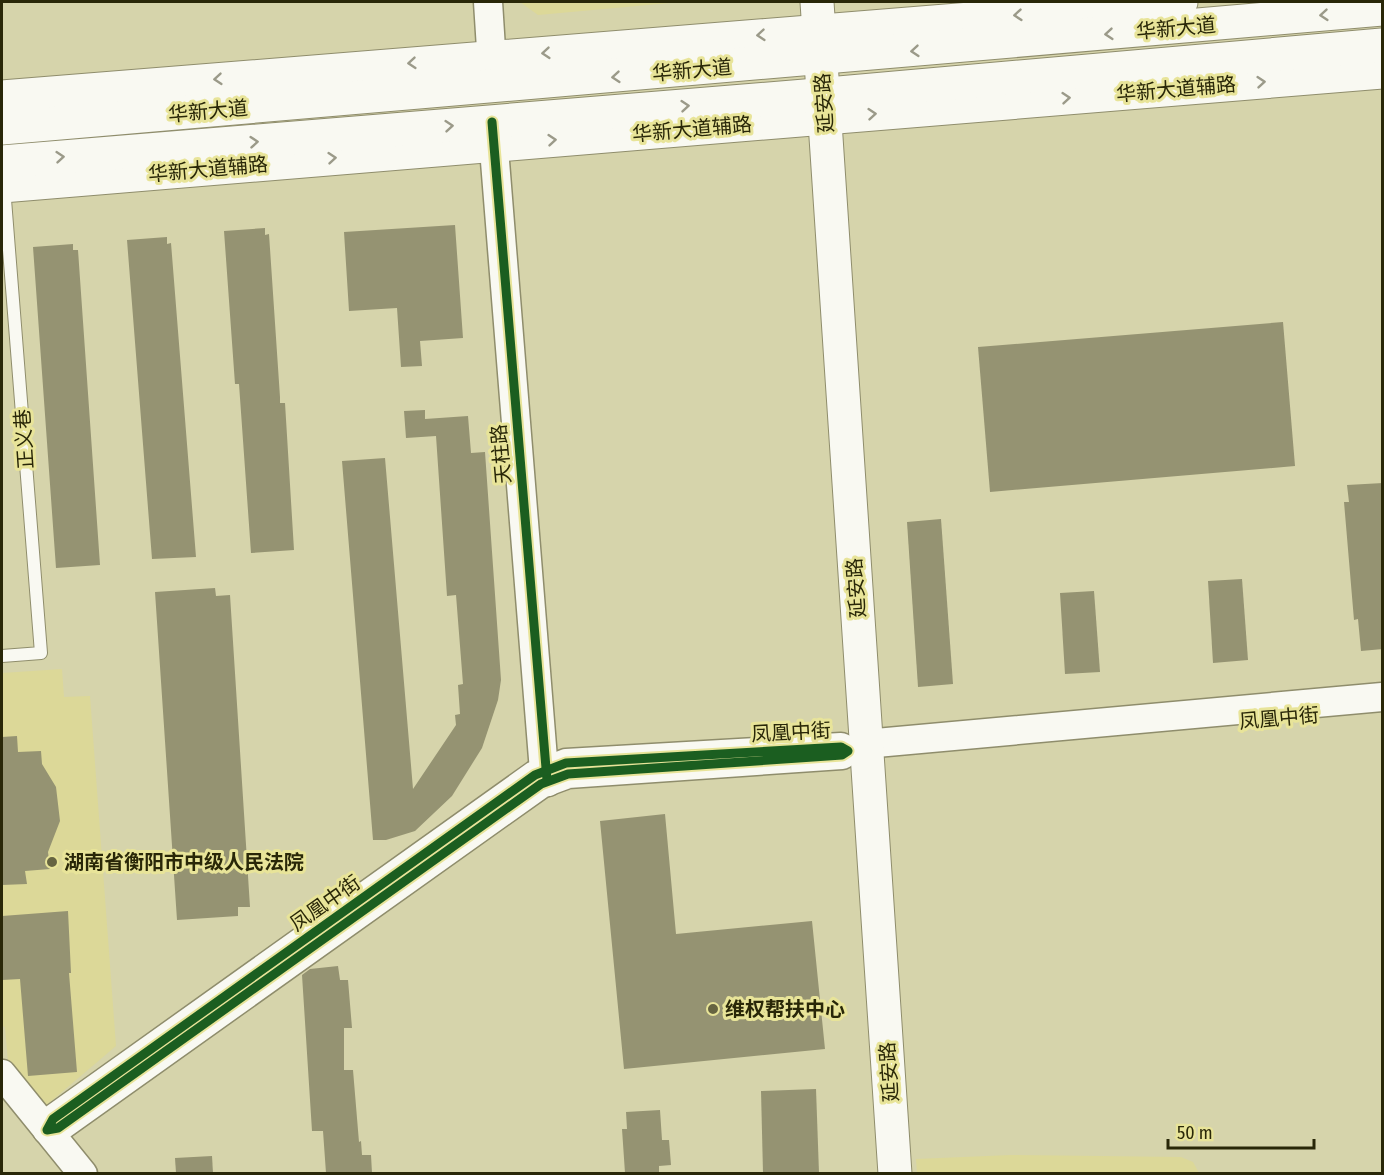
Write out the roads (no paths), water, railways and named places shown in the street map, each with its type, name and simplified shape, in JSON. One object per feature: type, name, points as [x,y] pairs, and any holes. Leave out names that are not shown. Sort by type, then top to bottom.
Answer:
[{"type":"main road","points":[[810,31],[1050,7],[1181,2]]},
{"type":"main road","name":"华新大道","points":[[2,128],[492,72],[810,31],[1383,9]]},
{"type":"main road","name":"延安路","points":[[810,31],[858,750],[895,1173]]},
{"type":"main road","name":"华新大道","points":[[2,178],[815,107],[1383,45]]},
{"type":"main road","points":[[2,97],[492,72]]},
{"type":"main road","name":"华新大道辅路","points":[[815,107],[1383,72]]},
{"type":"main road","points":[[2,104],[59,123]]},
{"type":"main road","name":"延安路","points":[[858,750],[876,1173]]},
{"type":"street","points":[[488,2],[492,72]]},
{"type":"street","name":"天柱路","points":[[493,134],[546,777]]},
{"type":"street","name":"凤凰中街","points":[[47,1130],[58,1128],[546,777],[842,755],[876,743],[1383,697]]},
{"type":"street","name":"凤凰中街","points":[[858,750],[1383,710]]},
{"type":"street","points":[[2,1074],[83,1173]]},
{"type":"lane","name":"正义巷","points":[[2,178],[41,653],[2,656]]},
{"type":"place","name":"湖南省衡阳市中级人民法院","points":[[52,862]]},
{"type":"place","name":"维权帮扶中心","points":[[713,1009]]}]
